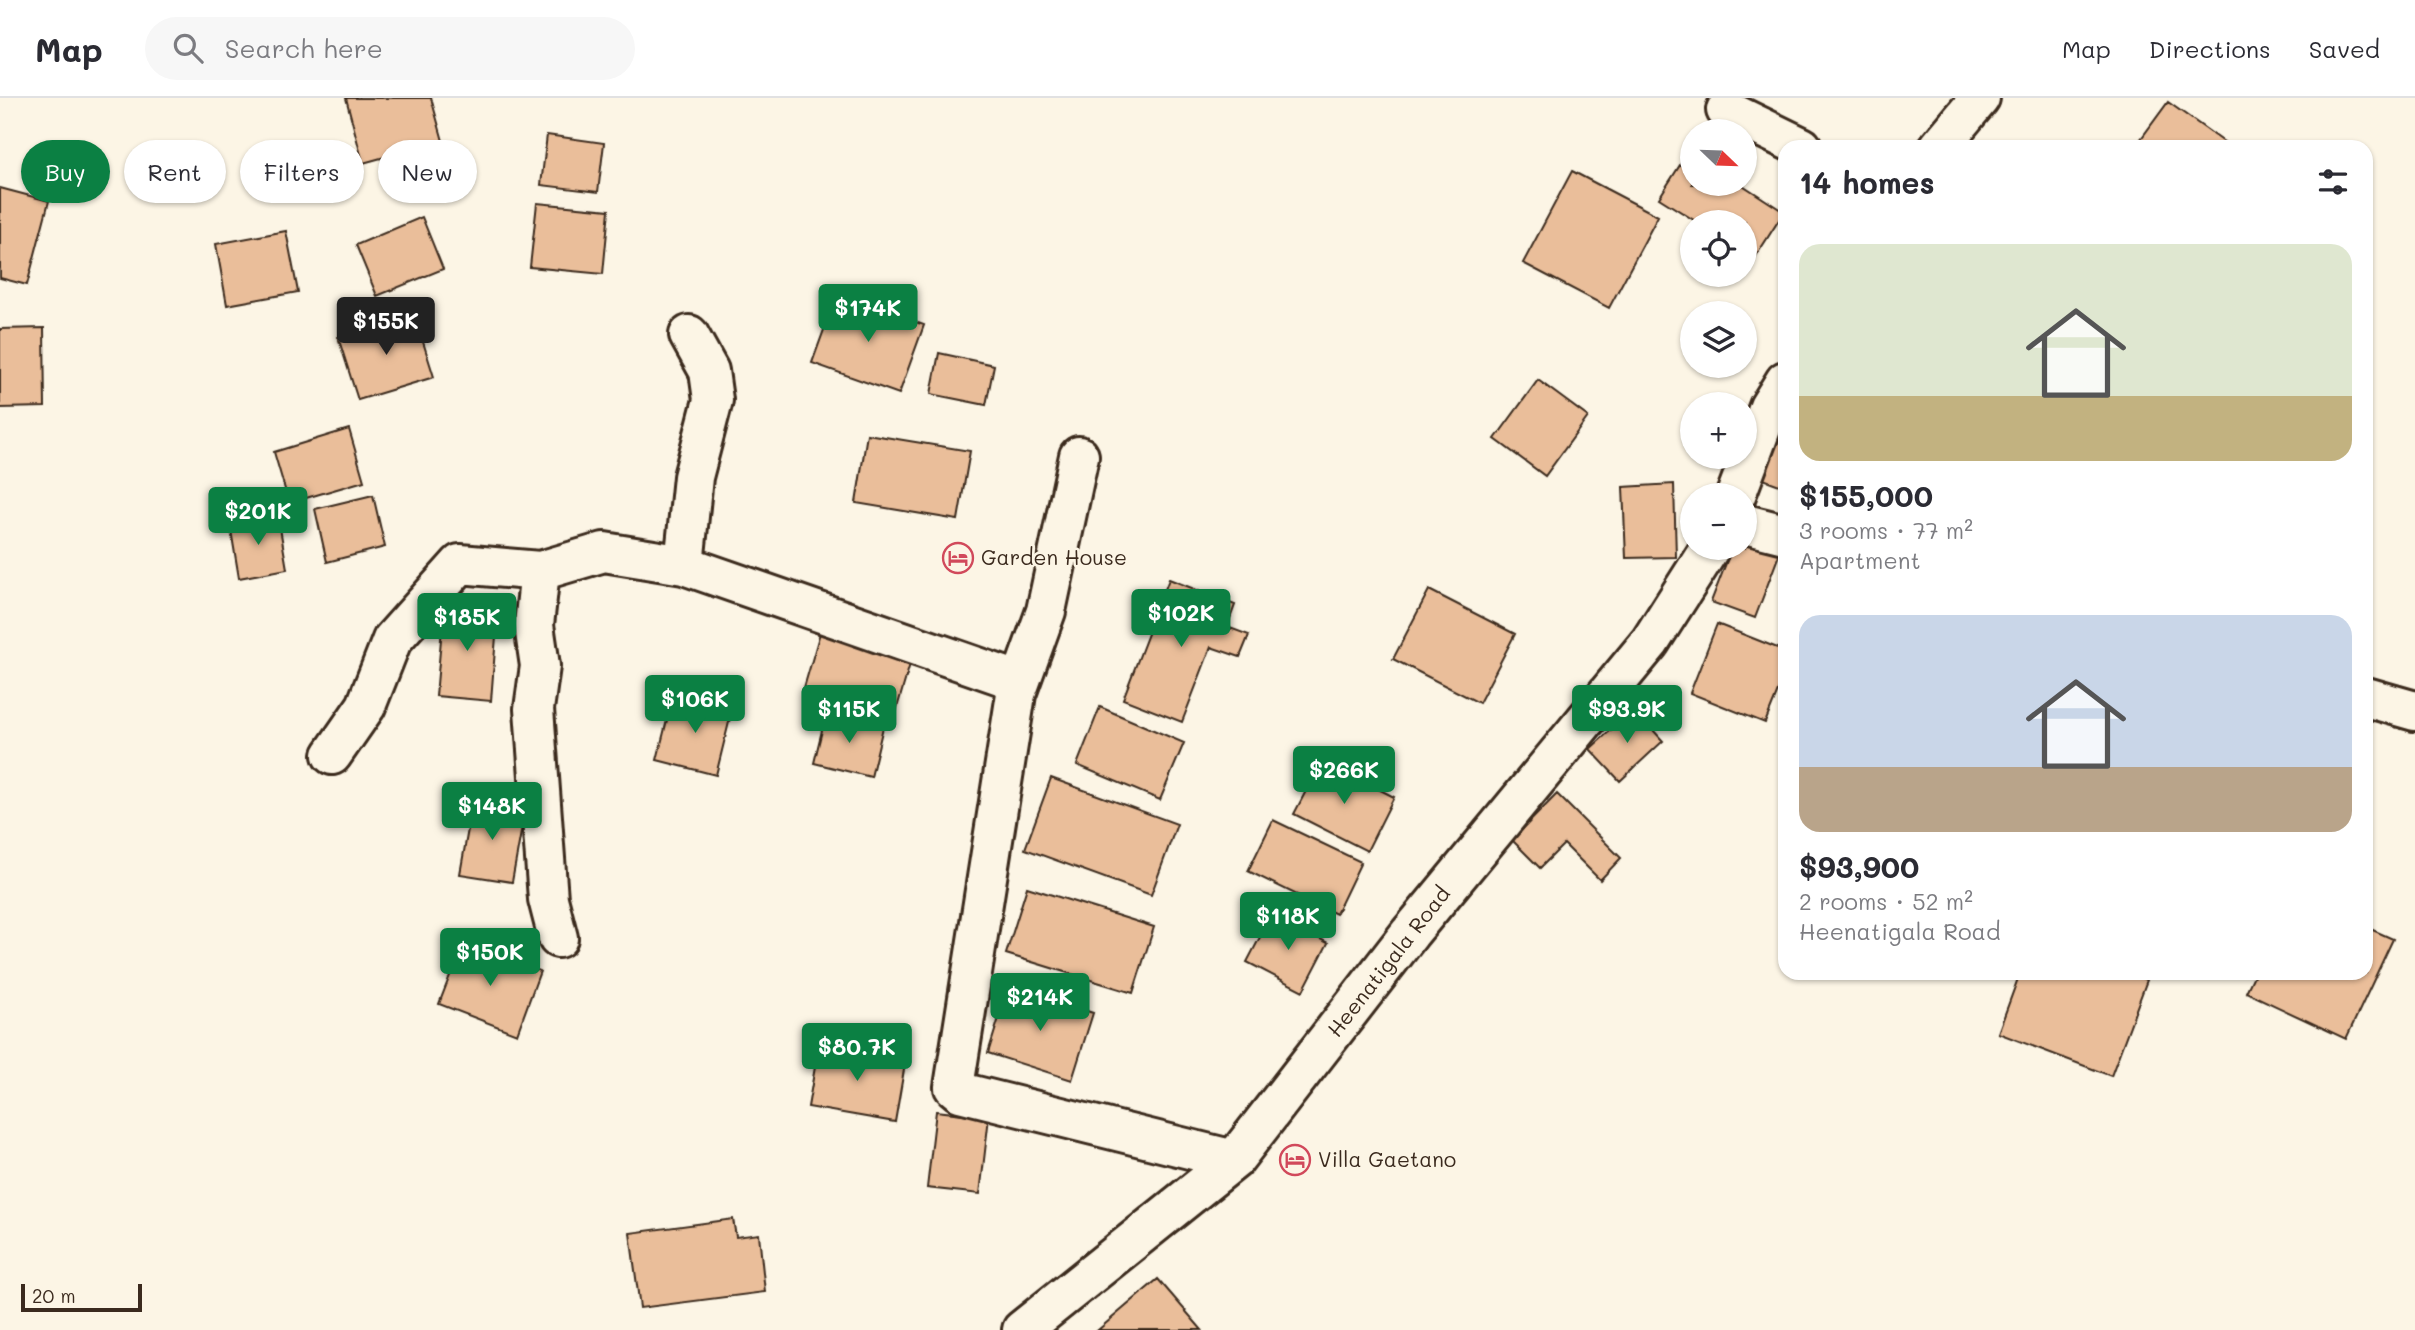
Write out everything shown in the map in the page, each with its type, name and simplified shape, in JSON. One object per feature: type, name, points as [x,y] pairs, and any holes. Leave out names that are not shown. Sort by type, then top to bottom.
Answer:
[{"type":"street","points":[[1945,140],[1980,98]]},
{"type":"street","points":[[1726,110],[1788,140]]},
{"type":"street","points":[[684,565],[693,477],[713,400],[709,371],[689,335]]},
{"type":"street","points":[[1740,483],[1769,407],[1778,392]]},
{"type":"street","points":[[1079,456],[1046,611],[1016,694],[954,1087],[960,1093],[1234,1160]]},
{"type":"street","points":[[1757,527],[1778,532]]},
{"type":"street","points":[[332,755],[366,706],[392,640],[460,564],[540,570],[604,552],[684,565],[1009,678],[1016,694]]},
{"type":"street","name":"Heenatigala Road","points":[[1022,1330],[1234,1160],[1410,933],[1650,642],[1702,560]]},
{"type":"street","points":[[540,570],[534,625],[540,666],[534,723],[544,818],[548,900],[558,938]]},
{"type":"street","points":[[2373,699],[2415,711]]},
{"type":"building","points":[[346,98],[431,98],[443,140],[378,140],[378,159],[364,163],[364,140],[357,140]]},
{"type":"building","points":[[2168,102],[2221,140],[2140,140]]},
{"type":"building","points":[[547,135],[604,143],[598,192],[541,185]]},
{"type":"building","points":[[1680,165],[1680,196],[1757,194],[1778,208],[1778,221],[1757,254],[1757,210],[1680,211],[1659,198]]},
{"type":"building","points":[[1572,171],[1658,216],[1609,308],[1523,263]]},
{"type":"building","points":[[0,188],[21,194],[21,203],[48,203],[27,285],[0,278]]},
{"type":"building","points":[[537,203],[609,210],[603,274],[530,267]]},
{"type":"building","points":[[422,217],[443,269],[377,296],[356,245]]},
{"type":"building","points":[[286,231],[298,292],[227,305],[216,244]]},
{"type":"building","points":[[837,294],[924,325],[899,394],[812,363]]},
{"type":"building","points":[[414,313],[434,377],[358,400],[338,337]]},
{"type":"building","points":[[44,328],[45,407],[0,408],[0,329]]},
{"type":"building","points":[[939,353],[994,365],[986,405],[931,394]]},
{"type":"building","points":[[1538,380],[1588,417],[1545,476],[1495,439]]},
{"type":"building","points":[[349,429],[364,481],[289,503],[274,452]]},
{"type":"building","points":[[1778,432],[1778,484],[1763,479]]},
{"type":"building","points":[[867,434],[970,451],[958,520],[856,503]]},
{"type":"building","points":[[1674,484],[1676,557],[1626,558],[1623,487]]},
{"type":"building","points":[[373,495],[385,547],[327,562],[315,509]]},
{"type":"building","points":[[278,516],[287,569],[239,578],[230,524]]},
{"type":"building","points":[[1757,543],[1778,551],[1755,618],[1711,602],[1727,560],[1757,560]]},
{"type":"building","points":[[1169,579],[1235,605],[1227,627],[1249,635],[1240,657],[1211,647],[1182,722],[1123,699]]},
{"type":"building","points":[[1429,590],[1515,634],[1479,703],[1393,659]]},
{"type":"building","points":[[444,605],[498,610],[491,701],[436,696]]},
{"type":"building","points":[[824,619],[915,647],[894,718],[803,691]]},
{"type":"building","points":[[1717,624],[1778,648],[1778,691],[1765,723],[1690,693]]},
{"type":"building","points":[[673,696],[732,710],[716,775],[657,760]]},
{"type":"building","points":[[1100,707],[1184,743],[1160,800],[1077,765]]},
{"type":"building","points":[[1634,709],[1663,741],[1620,781],[1590,749]]},
{"type":"building","points":[[826,714],[883,727],[871,777],[814,763]]},
{"type":"building","points":[[1322,760],[1394,797],[1367,851],[1294,814]]},
{"type":"building","points":[[1051,778],[1177,824],[1151,895],[1025,849]]},
{"type":"building","points":[[1557,794],[1621,858],[1600,880],[1564,844],[1540,868],[1512,840]]},
{"type":"building","points":[[473,801],[525,810],[512,882],[460,874]]},
{"type":"building","points":[[1273,820],[1361,862],[1336,914],[1248,871]]},
{"type":"building","points":[[1027,887],[1154,927],[1133,993],[1006,954]]},
{"type":"building","points":[[1272,914],[1328,943],[1303,991],[1247,962]]},
{"type":"building","points":[[2373,930],[2393,939],[2346,1039],[2246,992],[2252,980],[2373,980]]},
{"type":"building","points":[[463,942],[540,971],[517,1034],[439,1004]]},
{"type":"building","points":[[2017,980],[2147,980],[2111,1076],[1998,1033]]},
{"type":"building","points":[[1009,986],[1093,1013],[1072,1080],[988,1053]]},
{"type":"building","points":[[819,1044],[906,1058],[895,1122],[808,1107]]},
{"type":"building","points":[[936,1111],[989,1117],[980,1194],[927,1188]]},
{"type":"building","points":[[733,1219],[736,1237],[759,1234],[765,1292],[640,1308],[630,1233]]},
{"type":"building","points":[[1158,1279],[1202,1330],[1098,1330]]},
{"type":"place","name":"Garden House","points":[[958,558]]},
{"type":"place","name":"Villa Gaetano","points":[[1295,1160]]}]
